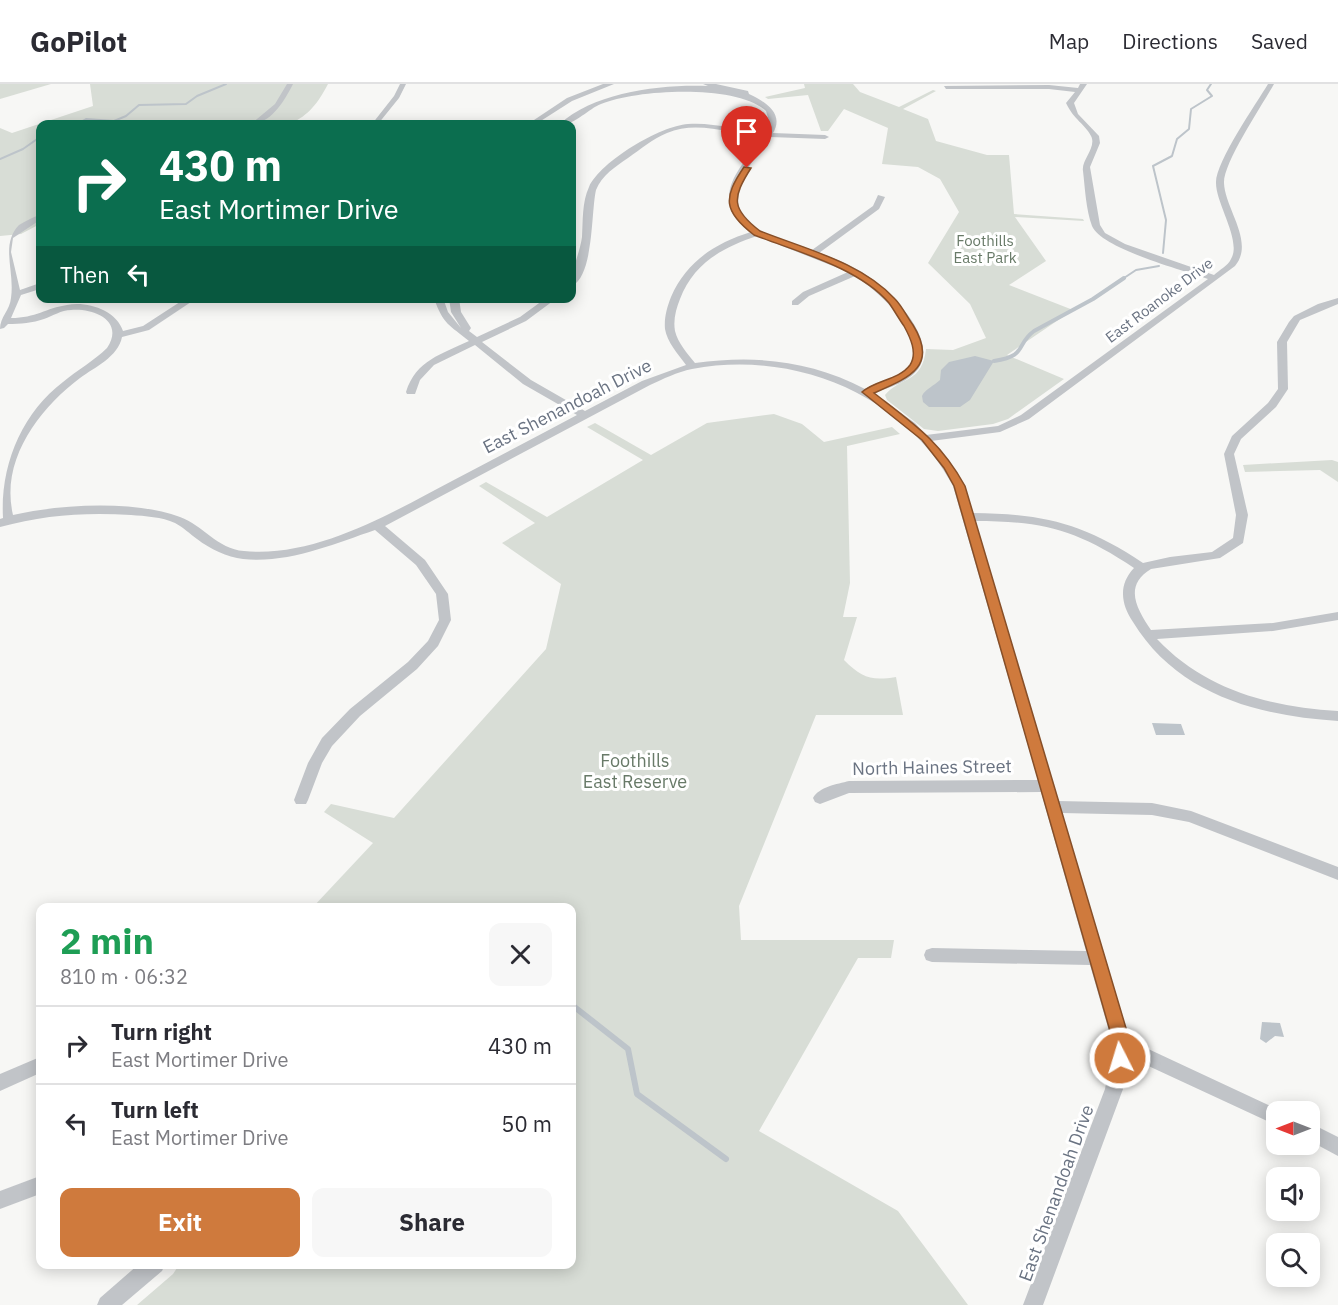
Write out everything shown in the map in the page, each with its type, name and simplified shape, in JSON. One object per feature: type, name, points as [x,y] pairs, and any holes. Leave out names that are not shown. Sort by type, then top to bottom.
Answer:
[{"type":"street","points":[[259,120],[278,105],[290,84]]},
{"type":"street","points":[[378,120],[397,97],[403,84]]},
{"type":"street","points":[[538,120],[568,98],[586,90],[611,84]]},
{"type":"street","points":[[706,84],[746,92],[745,94]]},
{"type":"street","name":"East Roanoke Drive","points":[[926,438],[1000,429],[1025,417],[1215,278],[1236,260],[1239,251],[1238,241],[1220,193],[1219,180],[1221,171],[1271,84]]},
{"type":"street","points":[[946,87],[1081,87]]},
{"type":"street","points":[[1081,87],[1070,103],[1071,109],[1090,129],[1096,143],[1086,167],[1097,230],[1110,241],[1122,246],[1215,278]]},
{"type":"street","points":[[570,120],[599,102],[639,92],[705,88],[745,94],[763,103],[771,111],[774,120],[769,134],[736,186],[732,198],[735,211],[744,223],[757,233],[856,272],[893,302],[905,318],[914,336],[918,350],[916,364],[906,374],[867,392]]},
{"type":"street","points":[[576,276],[584,257],[591,192],[596,180],[608,168],[655,135],[670,129],[700,126],[749,133],[825,137]]},
{"type":"street","points":[[812,254],[876,207],[881,197]]},
{"type":"street","points":[[2,324],[14,307],[16,294],[6,260],[5,244],[14,232],[36,219]]},
{"type":"street","points":[[692,366],[673,339],[670,329],[670,311],[677,294],[700,261],[720,248],[757,233]]},
{"type":"street","points":[[795,303],[806,294],[856,272]]},
{"type":"street","points":[[16,294],[36,287]]},
{"type":"street","points":[[1338,301],[1321,306],[1297,318],[1292,324],[1282,342],[1283,389],[1272,405],[1236,438],[1230,454],[1242,515],[1239,540],[1216,555],[1168,561],[1142,568],[1131,579],[1128,592],[1134,613],[1147,635],[1183,669],[1235,697],[1295,714],[1338,716]]},
{"type":"street","points":[[118,335],[146,328],[185,303]]},
{"type":"street","points":[[440,303],[456,330],[464,332],[527,382],[585,415]]},
{"type":"street","points":[[455,303],[456,312],[466,328],[464,332]]},
{"type":"street","points":[[411,392],[415,379],[430,363],[523,320],[547,303]]},
{"type":"street","points":[[2,324],[29,320],[60,308],[79,307],[95,310],[110,318],[117,326],[118,335],[110,352],[47,399],[21,426],[11,443],[0,483],[5,521]]},
{"type":"street","name":"East Shenandoah Drive","points":[[5,521],[96,510],[140,511],[178,520],[206,541],[242,555],[271,555],[333,541],[377,525],[646,383],[692,366],[739,361],[784,364],[833,376],[867,392],[926,438],[954,477],[968,517],[1122,1045],[1114,1089],[1033,1305]]},
{"type":"street","points":[[968,517],[1021,518],[1066,526],[1102,541],[1142,568]]},
{"type":"street","points":[[301,801],[312,769],[326,743],[345,723],[427,653],[438,637],[444,622],[445,598],[429,571],[377,525]]},
{"type":"street","points":[[1147,635],[1273,627],[1338,616]]},
{"type":"street","name":"North Haines Street","points":[[820,798],[837,789],[849,787],[1047,786]]},
{"type":"street","points":[[1053,807],[1171,812],[1191,817],[1338,874]]},
{"type":"street","points":[[932,956],[1098,958]]},
{"type":"street","points":[[1122,1045],[1266,1111]]},
{"type":"street","points":[[0,1083],[36,1067]]},
{"type":"street","points":[[1320,1137],[1338,1147]]},
{"type":"street","points":[[0,1200],[36,1186]]},
{"type":"street","points":[[107,1305],[149,1269]]},
{"type":"green space","points":[[0,84],[51,84],[0,99]]},
{"type":"green space","points":[[90,84],[328,84],[312,108],[297,120],[51,120],[93,106]]},
{"type":"green space","name":"Foothills East Park","points":[[804,84],[853,84],[860,92],[899,107],[933,90],[936,91],[903,109],[928,119],[936,141],[987,155],[1009,155],[1014,214],[1083,219],[1084,221],[1015,217],[1046,261],[1009,285],[1073,310],[1007,355],[1064,379],[1008,419],[993,424],[938,431],[924,429],[887,400],[885,395],[891,389],[910,378],[920,368],[926,349],[953,350],[986,338],[970,304],[928,263],[959,212],[940,179],[918,167],[882,164],[888,128],[844,109],[828,131],[821,131],[808,95],[768,99],[765,97],[805,88]]},
{"type":"green space","points":[[36,125],[36,226],[21,234],[0,236],[0,128],[12,133]]},
{"type":"green space","name":"Foothills East Reserve","points":[[774,414],[802,424],[824,442],[892,427],[900,434],[847,446],[850,583],[843,617],[857,617],[844,660],[867,677],[880,679],[896,677],[903,715],[816,715],[739,906],[741,940],[894,940],[891,958],[858,958],[759,1131],[898,1211],[968,1305],[137,1305],[176,1269],[576,1269],[576,903],[317,903],[373,843],[324,812],[331,804],[394,818],[546,649],[561,584],[502,543],[535,523],[479,486],[486,482],[547,517],[643,460],[587,427],[595,423],[651,455],[707,423]]},
{"type":"green space","points":[[1332,460],[1338,462],[1338,482],[1320,470],[1245,472],[1243,465]]},
{"type":"shaded area","points":[[975,356],[994,361],[970,400],[960,407],[929,407],[923,402],[923,394],[940,380],[941,370],[949,362]]},
{"type":"shaded area","points":[[1152,723],[1181,724],[1185,735],[1156,735]]},
{"type":"shaded area","points":[[1262,1022],[1280,1023],[1284,1037],[1275,1036],[1266,1043],[1260,1039]]},
{"type":"waterway","points":[[116,120],[126,116],[139,105],[186,104],[197,96],[226,84]]},
{"type":"waterway","points":[[1163,253],[1166,220],[1153,166],[1172,156],[1177,139],[1189,129],[1191,109],[1212,96],[1207,90],[1211,84]]},
{"type":"waterway","points":[[84,120],[100,120]]},
{"type":"waterway","points":[[0,159],[23,149],[36,140]]},
{"type":"waterway","points":[[1124,278],[1136,270],[1159,266]]},
{"type":"waterway","points":[[994,361],[1017,353],[1034,331],[1093,299],[1124,278]]},
{"type":"waterway","points":[[576,1008],[628,1049],[637,1094],[726,1159]]},
{"type":"route","points":[[747,168],[732,198],[735,211],[744,223],[757,233],[856,272],[893,302],[905,318],[914,336],[918,350],[916,364],[906,374],[867,392],[926,438],[949,467],[959,486],[1098,958],[1122,1045],[1120,1058]]}]
